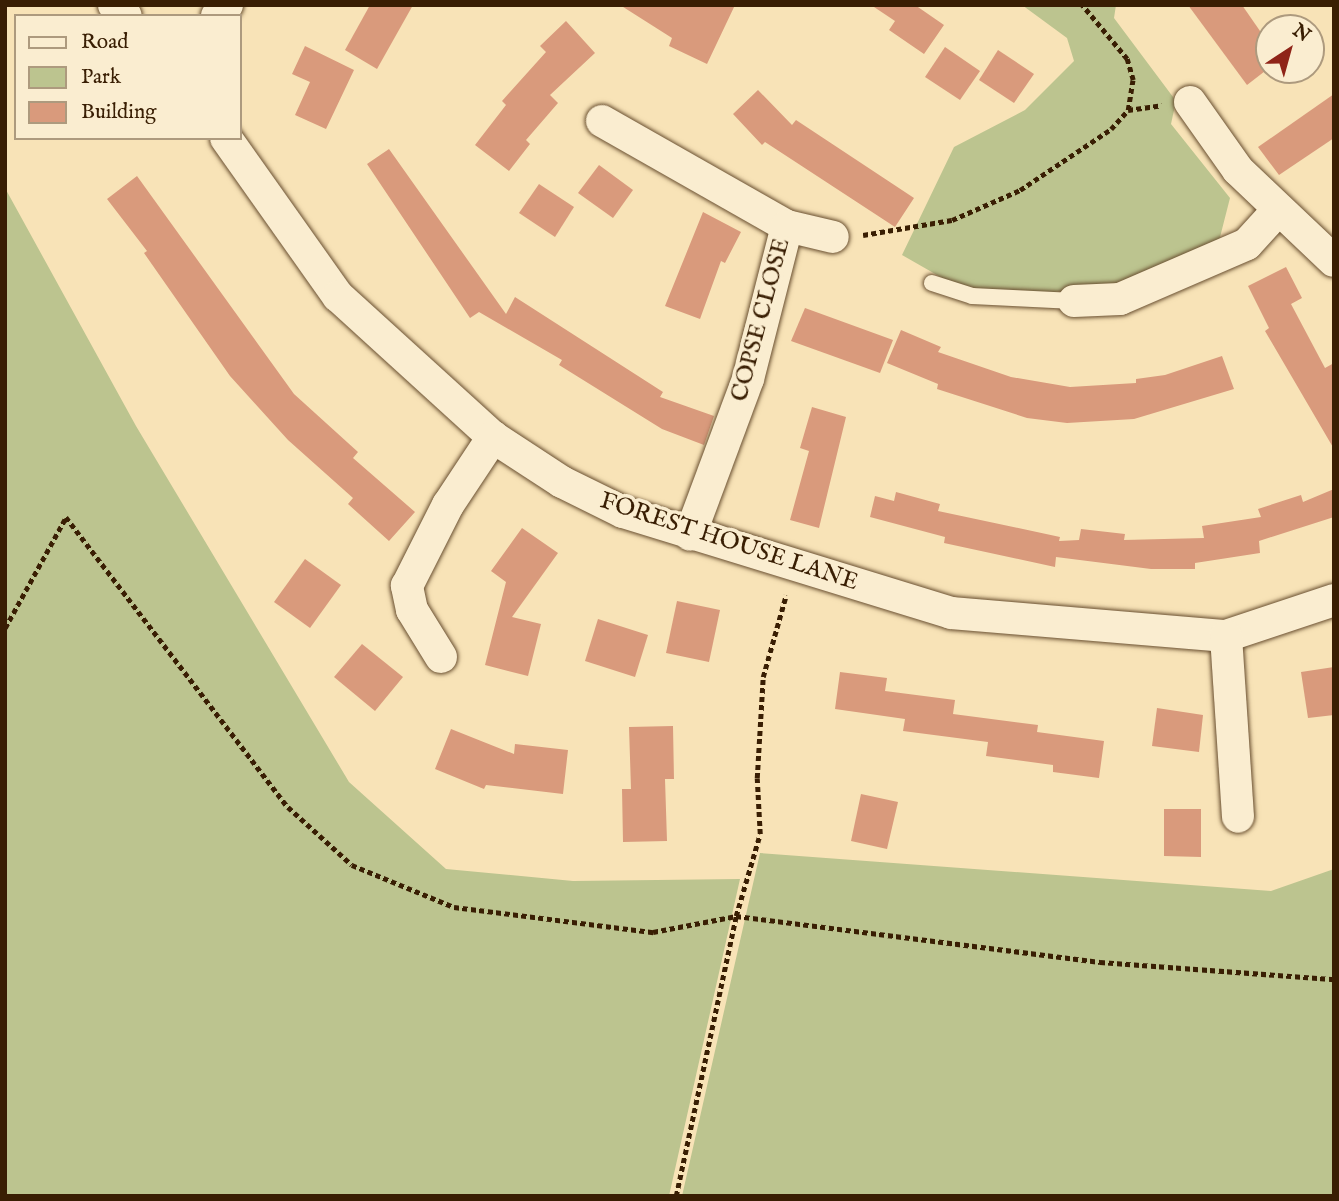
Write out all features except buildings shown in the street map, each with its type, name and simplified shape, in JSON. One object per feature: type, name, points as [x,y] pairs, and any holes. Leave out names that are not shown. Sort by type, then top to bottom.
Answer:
[{"type":"street","points":[[1189,102],[1238,170],[1277,211],[1334,261]]},
{"type":"street","name":"COPSE CLOSE","points":[[602,121],[787,226],[748,379],[690,535]]},
{"type":"street","name":"FOREST HOUSE LANE","points":[[227,140],[338,296],[493,437],[562,482],[623,512],[690,535],[951,613],[1226,636],[1334,600]]},
{"type":"street","points":[[1074,302],[1120,299],[1247,244],[1277,211]]},
{"type":"street","points":[[787,226],[833,237]]},
{"type":"street","points":[[441,657],[412,610],[407,586],[419,556],[493,437]]},
{"type":"street","points":[[1226,636],[1238,817]]},
{"type":"lane","points":[[932,283],[972,296],[1074,302]]},
{"type":"path","points":[[833,237],[894,233],[952,220],[1020,190],[1111,129],[1128,110],[1133,80],[1127,59],[1082,5]]},
{"type":"path","points":[[5,628],[66,517],[288,807],[352,865],[454,907],[653,932],[736,916],[1100,962],[1332,980]]},
{"type":"path","points":[[676,1196],[736,916],[760,834],[757,778],[763,677],[782,620],[791,566]]},
{"type":"green space","points":[[1022,5],[1116,5],[1114,18],[1176,101],[1171,124],[1230,198],[1218,245],[1166,276],[1041,294],[958,287],[902,255],[954,147],[1025,110],[1074,61],[1067,38]]},
{"type":"green space","points":[[5,188],[136,426],[349,782],[446,869],[573,881],[740,879],[669,1196],[5,1196]]},
{"type":"green space","points":[[760,853],[1271,891],[1334,869],[1334,1196],[682,1196]]}]
